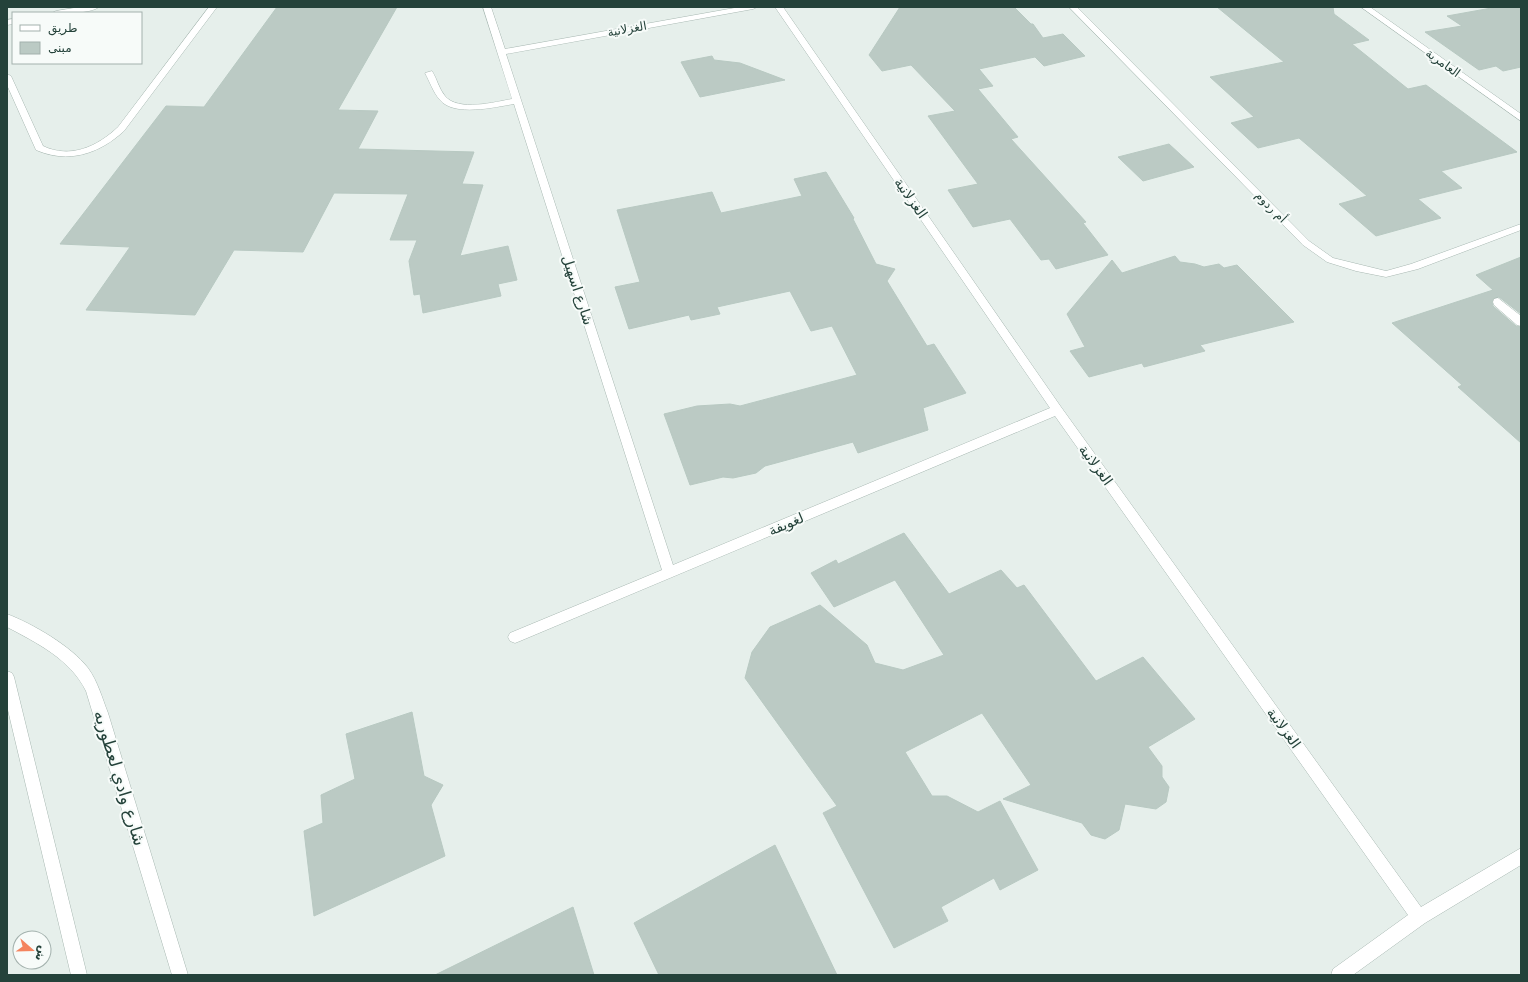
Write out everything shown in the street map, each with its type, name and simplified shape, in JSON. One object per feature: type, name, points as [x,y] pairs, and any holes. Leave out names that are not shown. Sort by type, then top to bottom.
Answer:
[{"type":"street","points":[[62,12],[95,7]]},
{"type":"street","points":[[8,80],[39,148],[47,152],[59,154],[74,154],[89,150],[114,137],[121,129],[214,7]]},
{"type":"street","name":"شارع اسهيل","points":[[487,7],[669,573]]},
{"type":"street","name":"الغزلانية","points":[[502,52],[753,7]]},
{"type":"street","name":"الغزلانية","points":[[779,7],[1056,410],[1420,917]]},
{"type":"street","name":"أم ردوم","points":[[1074,7],[1306,242],[1330,260],[1356,268],[1386,274],[1414,267],[1521,227]]},
{"type":"street","name":"العامرية","points":[[1365,7],[1521,118]]},
{"type":"street","points":[[429,73],[444,100],[455,106],[470,107],[518,101]]},
{"type":"street","points":[[1498,302],[1521,322]]},
{"type":"street","name":"لغويفة","points":[[515,637],[1056,410]]},
{"type":"street","name":"شارع وادي لعطوريه","points":[[7,620],[50,644],[75,664],[90,683],[101,713],[180,975]]},
{"type":"street","points":[[7,677],[79,975]]},
{"type":"street","points":[[1339,975],[1420,917],[1521,856]]},
{"type":"building","points":[[277,7],[397,7],[338,110],[378,111],[358,149],[474,152],[462,184],[483,185],[460,256],[508,246],[517,280],[498,284],[501,296],[423,313],[420,294],[414,295],[409,261],[417,240],[390,240],[408,194],[334,193],[303,252],[234,250],[195,315],[86,310],[130,247],[60,244],[166,106],[204,107]]},
{"type":"building","points":[[900,7],[1014,7],[1031,24],[1033,24],[1043,38],[1063,34],[1085,56],[1044,66],[1035,57],[979,69],[993,86],[978,89],[1018,137],[1011,139],[1086,222],[1083,223],[1108,255],[1056,269],[1049,259],[1041,260],[1010,219],[973,227],[948,190],[978,184],[928,116],[955,111],[911,65],[882,71],[869,55]]},
{"type":"building","points":[[1217,7],[1333,7],[1334,14],[1369,40],[1352,44],[1408,89],[1426,85],[1517,152],[1441,171],[1462,188],[1418,199],[1441,218],[1376,236],[1339,204],[1367,196],[1299,138],[1258,148],[1231,123],[1254,117],[1210,77],[1284,62]]},
{"type":"building","points":[[1497,7],[1521,7],[1521,67],[1503,71],[1496,66],[1479,70],[1425,32],[1462,26],[1447,16]]},
{"type":"building","points":[[712,56],[714,60],[740,63],[785,80],[700,97],[681,62]]},
{"type":"building","points":[[1169,144],[1194,167],[1143,181],[1118,157]]},
{"type":"building","points":[[826,172],[854,218],[853,219],[876,264],[895,269],[887,281],[927,346],[934,344],[966,393],[923,408],[928,430],[858,453],[853,442],[765,466],[756,473],[733,478],[723,477],[690,485],[664,414],[697,406],[730,404],[740,406],[857,375],[832,326],[811,331],[790,291],[717,307],[720,314],[691,320],[689,315],[629,329],[615,287],[640,282],[617,210],[712,192],[721,213],[802,196],[794,179]]},
{"type":"building","points":[[1175,256],[1180,262],[1204,267],[1219,264],[1224,268],[1237,265],[1294,322],[1200,345],[1205,351],[1144,367],[1142,363],[1089,377],[1070,351],[1085,347],[1067,314],[1112,260],[1122,273]]},
{"type":"building","points":[[1521,257],[1521,314],[1499,297],[1494,298],[1492,302],[1493,306],[1516,326],[1521,327],[1521,443],[1458,387],[1462,385],[1392,323],[1493,290],[1476,275]]},
{"type":"building","points":[[904,533],[949,594],[1001,570],[1017,588],[1024,585],[1096,681],[1143,657],[1195,719],[1148,747],[1162,766],[1162,777],[1169,787],[1166,802],[1156,809],[1125,804],[1119,830],[1105,839],[1091,835],[1082,823],[1003,799],[1031,785],[982,713],[905,752],[932,796],[947,796],[978,812],[1000,801],[1038,870],[1000,890],[994,878],[941,907],[948,921],[894,948],[823,813],[837,806],[745,678],[752,652],[770,627],[820,605],[867,645],[875,663],[903,670],[944,655],[895,580],[834,607],[811,573],[836,560],[838,564]]},
{"type":"building","points":[[412,712],[424,776],[443,785],[431,805],[445,856],[314,916],[304,831],[323,823],[321,795],[355,779],[346,734]]},
{"type":"building","points":[[775,845],[837,975],[659,975],[634,923]]},
{"type":"building","points":[[573,907],[594,975],[435,975]]}]
